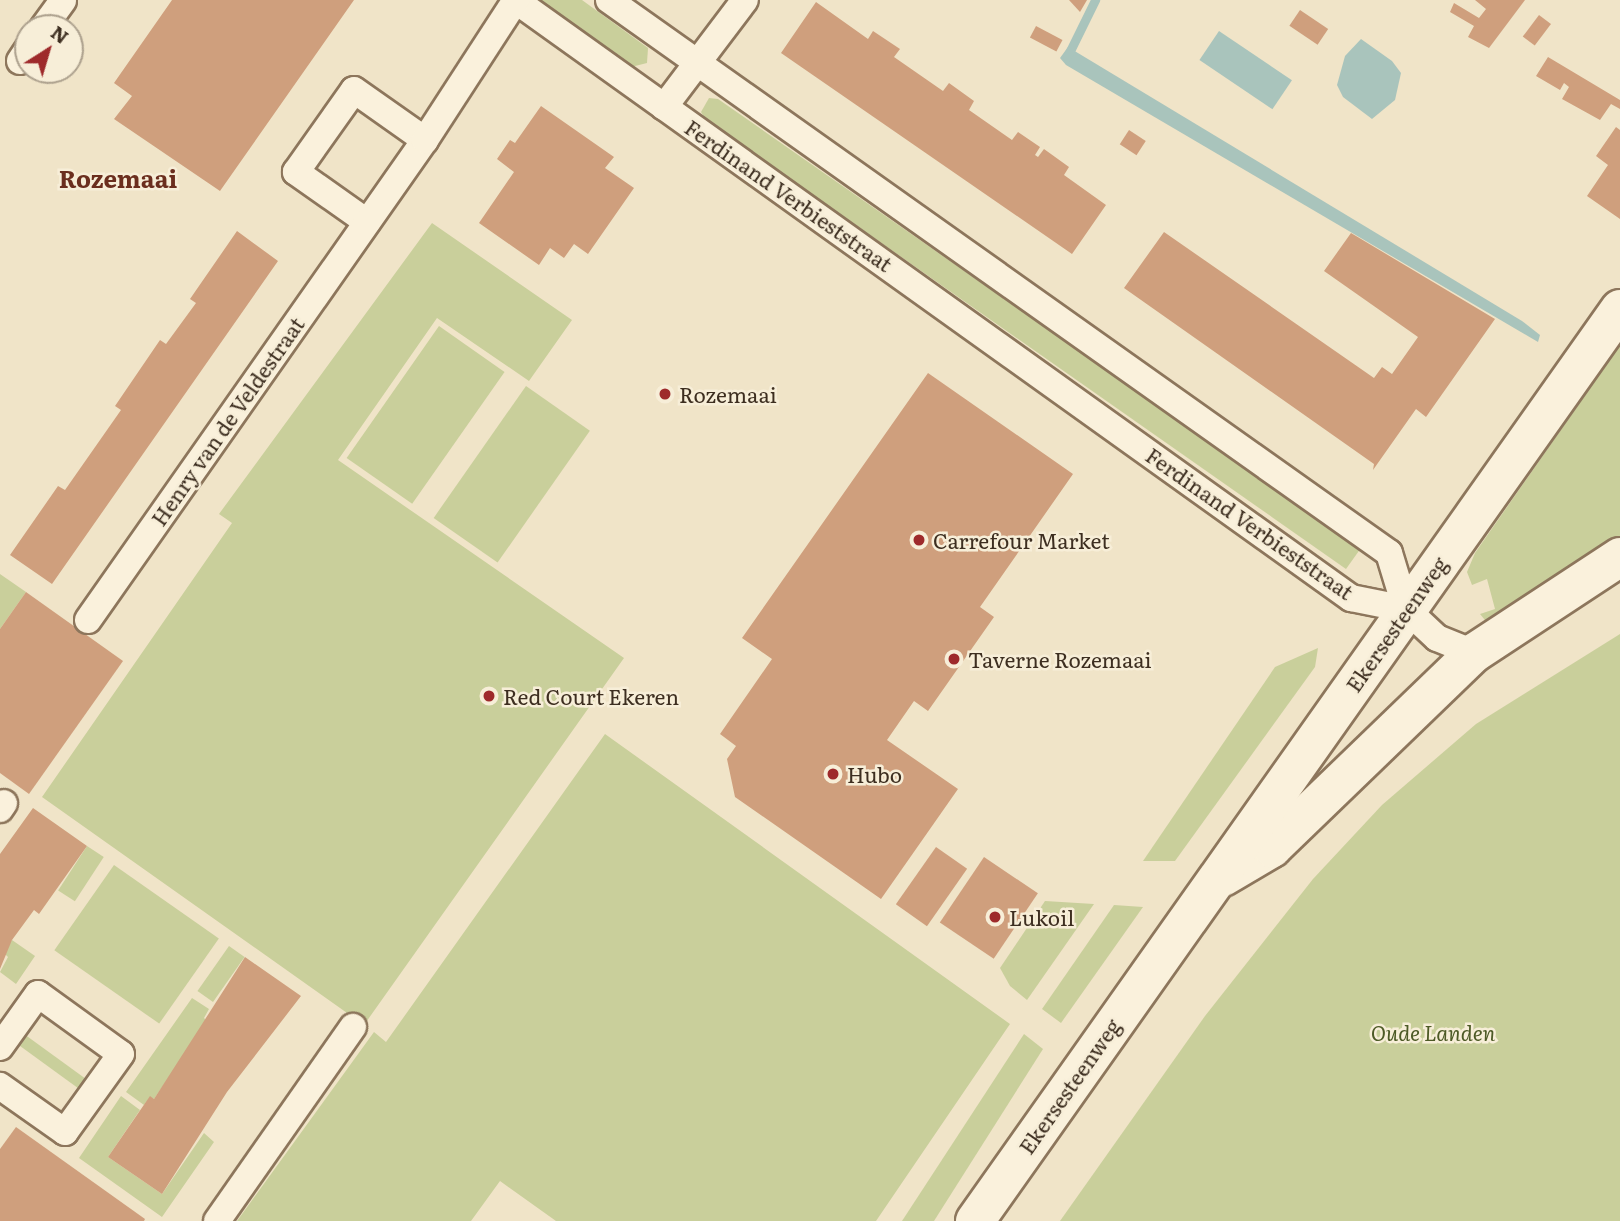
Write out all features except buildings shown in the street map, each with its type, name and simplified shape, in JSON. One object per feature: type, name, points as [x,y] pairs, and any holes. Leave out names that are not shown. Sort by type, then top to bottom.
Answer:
[{"type":"main road","name":"Ekersesteenweg","points":[[975,1221],[1620,309]]},
{"type":"main road","name":"Ekersesteenweg","points":[[1213,883],[1272,848],[1474,653],[1620,557]]},
{"type":"street","name":"Ferdinand Verbieststraat","points":[[515,0],[1351,598],[1406,609]]},
{"type":"street","name":"Henry van de Veldestraat","points":[[88,620],[425,140],[515,0]]},
{"type":"street","points":[[609,0],[1389,553],[1406,609],[1437,638],[1474,653]]},
{"type":"street","points":[[664,107],[745,0]]},
{"type":"street","points":[[367,222],[296,172],[354,90],[425,140]]},
{"type":"street","points":[[0,1047],[38,994],[121,1054],[65,1132],[4,1098]]},
{"type":"street","points":[[217,1221],[354,1027]]},
{"type":"green space","points":[[536,0],[582,0],[648,48],[647,63],[631,67]]},
{"type":"green space","points":[[709,98],[718,99],[1361,548],[1346,569],[706,120],[701,112]]},
{"type":"green space","points":[[432,223],[572,320],[529,381],[437,318],[338,460],[624,658],[364,1025],[42,797],[232,523],[219,514]]},
{"type":"green space","points":[[439,326],[505,372],[412,504],[347,458]]},
{"type":"green space","points":[[1620,345],[1620,543],[1493,630],[1480,614],[1495,609],[1487,579],[1472,585],[1467,572],[1475,553]]},
{"type":"green space","points":[[526,386],[590,431],[498,563],[434,518]]},
{"type":"green space","points":[[0,574],[26,592],[0,629]]},
{"type":"green space","name":"Oude Landen","points":[[1620,634],[1620,1221],[1060,1221],[1205,1016],[1313,879],[1382,805],[1476,724]]},
{"type":"green space","points":[[1318,648],[1315,667],[1175,861],[1143,861],[1275,667]]},
{"type":"green space","points":[[605,734],[1010,1024],[876,1221],[556,1221],[500,1181],[471,1221],[237,1221],[374,1032],[386,1042]]},
{"type":"green space","points":[[87,846],[104,857],[75,901],[58,890]]},
{"type":"green space","points":[[114,865],[219,938],[159,1024],[54,950]]},
{"type":"green space","points":[[1045,901],[1094,904],[1027,1000],[1010,986],[1000,968]]},
{"type":"green space","points":[[1114,905],[1143,907],[1061,1023],[1042,1009]]},
{"type":"green space","points":[[12,940],[35,956],[16,984],[0,972],[8,957],[4,953]]},
{"type":"green space","points":[[229,946],[245,957],[213,1002],[197,991]]},
{"type":"green space","points":[[192,998],[209,1009],[204,1018],[207,1021],[154,1099],[150,1097],[144,1105],[126,1092]]},
{"type":"green space","points":[[24,1034],[86,1079],[79,1089],[17,1044]]},
{"type":"green space","points":[[1024,1034],[1043,1049],[934,1221],[902,1221]]},
{"type":"green space","points":[[121,1096],[140,1110],[108,1157],[162,1194],[204,1133],[214,1142],[162,1217],[79,1158]]},
{"type":"water","points":[[1219,31],[1292,80],[1272,109],[1199,60]]},
{"type":"water","points":[[1361,39],[1392,61],[1401,73],[1395,100],[1372,119],[1343,97],[1337,85],[1345,56]]},
{"type":"water","points":[[1068,47],[1522,321],[1540,335],[1538,342],[1066,65],[1060,58]]},
{"type":"waterway","points":[[1067,57],[1095,0]]},
{"type":"place","name":"Rozemaai","points":[[665,394]]},
{"type":"place","name":"Carrefour Market","points":[[919,540]]},
{"type":"place","name":"Taverne Rozemaai","points":[[954,659]]},
{"type":"place","name":"Red Court Ekeren","points":[[489,696]]},
{"type":"place","name":"Hubo","points":[[833,774]]},
{"type":"place","name":"Lukoil","points":[[995,917]]},
{"type":"district","name":"Rozemaai","points":[[118,178]]}]
